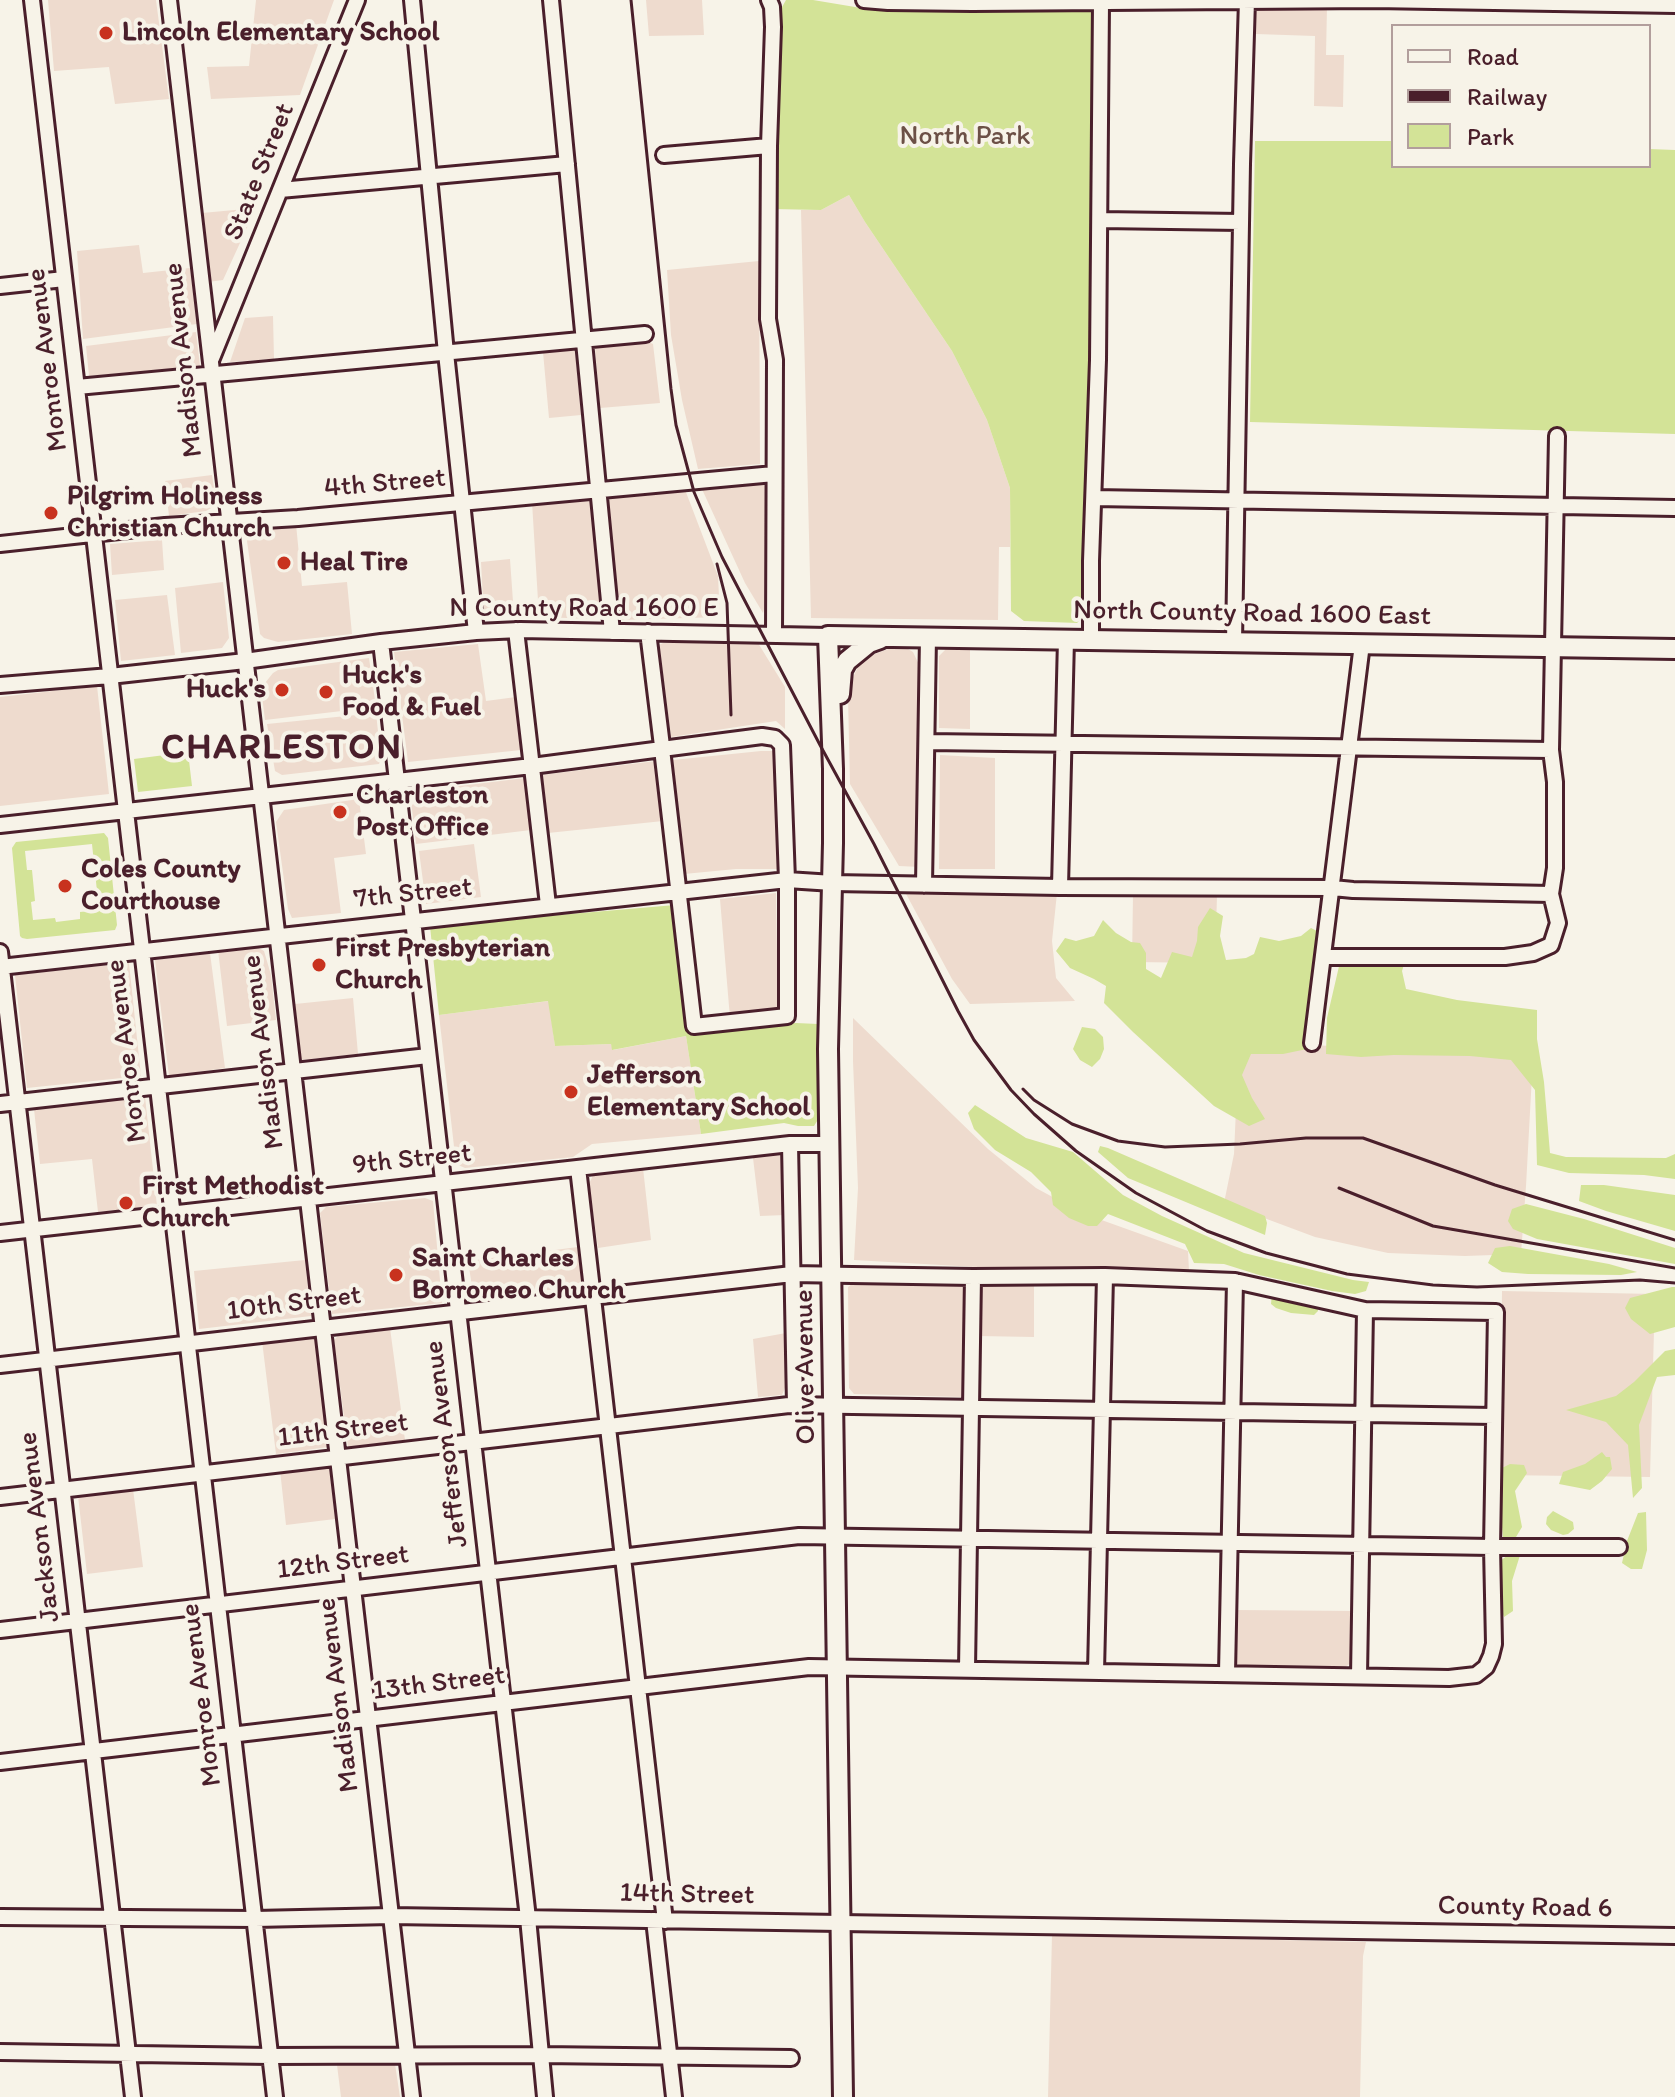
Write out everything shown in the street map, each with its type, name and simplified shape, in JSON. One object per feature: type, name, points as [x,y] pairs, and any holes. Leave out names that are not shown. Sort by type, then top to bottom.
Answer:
[{"type":"main road","name":"North County Road 1600 East","points":[[828,636],[1675,649]]},
{"type":"main road","name":"Olive Avenue","points":[[828,636],[833,769],[828,1016],[843,2097]]},
{"type":"main road","points":[[831,739],[839,711],[842,670],[847,661],[869,643],[888,637]]},
{"type":"street","name":"Monroe Avenue","points":[[32,0],[275,2097]]},
{"type":"street","name":"Madison Avenue","points":[[169,0],[412,2097]]},
{"type":"street","name":"State Street","points":[[212,368],[357,0]]},
{"type":"street","points":[[412,0],[476,632]]},
{"type":"street","points":[[551,0],[612,632]]},
{"type":"street","points":[[769,0],[773,27],[768,319],[775,360],[774,635]]},
{"type":"street","points":[[864,0],[1101,3],[1374,0],[1675,5]]},
{"type":"street","points":[[1234,642],[1247,0]]},
{"type":"street","points":[[1091,640],[1100,220],[1101,3]]},
{"type":"street","points":[[664,155],[769,146]]},
{"type":"street","points":[[280,190],[567,164]]},
{"type":"street","points":[[1100,220],[1241,222]]},
{"type":"street","points":[[0,286],[64,279]]},
{"type":"street","points":[[77,387],[212,368],[446,353],[645,334]]},
{"type":"street","points":[[1324,957],[1505,957],[1533,953],[1551,945],[1558,923],[1551,894],[1555,868],[1555,782],[1551,750],[1557,436]]},
{"type":"street","name":"4th Street","points":[[0,544],[165,526],[229,523],[774,474]]},
{"type":"street","points":[[1094,498],[1675,508]]},
{"type":"street","points":[[516,630],[548,905]]},
{"type":"street","name":"N County Road 1600 E","points":[[0,685],[245,661],[476,632],[516,630],[828,636]]},
{"type":"street","points":[[0,825],[532,766],[662,749],[762,736],[775,738],[782,745],[787,880],[787,1016],[694,1026],[662,749],[648,632]]},
{"type":"street","points":[[924,885],[928,637]]},
{"type":"street","points":[[1060,887],[1066,639]]},
{"type":"street","name":"Jefferson Avenue","points":[[381,642],[528,1918],[545,2097]]},
{"type":"street","points":[[1312,1043],[1362,644]]},
{"type":"street","points":[[927,742],[1551,750]]},
{"type":"street","name":"7th Street","points":[[1,962],[142,951],[787,880],[924,885],[1333,888],[1551,894]]},
{"type":"street","name":"Jackson Avenue","points":[[1,962],[133,2097]]},
{"type":"street","points":[[0,1104],[428,1056]]},
{"type":"street","points":[[790,1144],[795,1405]]},
{"type":"street","name":"9th Street","points":[[0,1233],[790,1144],[830,1144]]},
{"type":"street","points":[[578,1168],[638,1687],[674,2097]]},
{"type":"street","name":"10th Street","points":[[0,1365],[792,1274],[1105,1276],[1235,1281],[1365,1310],[1496,1312],[1494,1416]]},
{"type":"street","points":[[1096,1672],[1105,1276]]},
{"type":"street","points":[[967,1669],[973,1277]]},
{"type":"street","points":[[1227,1673],[1235,1281]]},
{"type":"street","points":[[1359,1676],[1365,1310]]},
{"type":"street","name":"11th Street","points":[[0,1497],[795,1405],[1494,1416]]},
{"type":"street","points":[[1492,1547],[1494,1416]]},
{"type":"street","name":"12th Street","points":[[0,1630],[799,1536],[1619,1547]]},
{"type":"street","name":"13th Street","points":[[0,1762],[809,1667],[1464,1677],[1476,1675],[1486,1667],[1494,1644],[1492,1547]]},
{"type":"street","name":"14th Street","points":[[0,1917],[255,1919],[391,1916],[1374,1932]]},
{"type":"street","name":"County Road 6","points":[[1374,1932],[1675,1936]]},
{"type":"street","points":[[0,2052],[791,2058]]},
{"type":"shaded area","name":"Lincoln Elementary School","points":[[48,0],[156,0],[169,99],[115,104],[109,67],[54,71]]},
{"type":"shaded area","points":[[256,0],[334,0],[300,95],[211,99],[207,67],[249,66]]},
{"type":"shaded area","points":[[646,0],[702,0],[704,35],[649,36]]},
{"type":"shaded area","points":[[1256,5],[1327,7],[1326,55],[1344,55],[1343,107],[1314,106],[1315,36],[1256,34]]},
{"type":"shaded area","points":[[849,195],[952,351],[987,420],[1010,488],[1010,547],[999,547],[998,620],[811,618],[801,210],[821,210]]},
{"type":"shaded area","points":[[256,208],[223,280],[208,282],[202,213]]},
{"type":"shaded area","points":[[139,245],[143,273],[190,268],[197,324],[83,339],[77,251]]},
{"type":"shaded area","points":[[759,261],[760,464],[698,469],[671,335],[667,270]]},
{"type":"shaded area","points":[[273,316],[274,359],[230,362],[245,318]]},
{"type":"shaded area","points":[[196,332],[200,366],[89,376],[86,346]]},
{"type":"shaded area","points":[[646,341],[653,344],[660,403],[600,408],[595,347]]},
{"type":"shaded area","points":[[575,349],[581,415],[549,418],[543,352]]},
{"type":"shaded area","points":[[212,475],[216,501],[213,507],[206,511],[169,516],[165,481]]},
{"type":"shaded area","points":[[765,482],[763,613],[745,583],[701,487]]},
{"type":"shaded area","points":[[684,487],[718,576],[720,617],[620,620],[607,497]]},
{"type":"shaded area","points":[[591,498],[604,604],[601,613],[594,619],[539,617],[532,502]]},
{"type":"shaded area","points":[[296,524],[302,586],[347,582],[352,634],[278,642],[260,634],[247,541],[251,530]]},
{"type":"shaded area","points":[[162,540],[164,570],[112,575],[110,544]]},
{"type":"shaded area","points":[[510,559],[514,616],[484,619],[481,562]]},
{"type":"shaded area","points":[[223,582],[229,638],[222,648],[181,653],[175,588]]},
{"type":"shaded area","points":[[167,595],[175,655],[121,661],[115,600]]},
{"type":"shaded area","points":[[758,643],[785,687],[785,729],[776,721],[671,737],[659,645]]},
{"type":"shaded area","points":[[478,644],[486,701],[516,697],[521,750],[408,762],[394,652]]},
{"type":"shaded area","points":[[903,646],[913,652],[921,669],[920,867],[899,866],[850,784],[848,697],[853,677],[862,659]]},
{"type":"shaded area","points":[[946,649],[970,649],[970,729],[939,728],[939,656]]},
{"type":"shaded area","points":[[369,658],[376,707],[265,720],[261,688],[278,670]]},
{"type":"shaded area","points":[[97,686],[109,794],[0,806],[0,697]]},
{"type":"shaded area","points":[[376,713],[379,764],[282,775],[275,771],[267,724]]},
{"type":"shaded area","points":[[774,751],[777,869],[684,874],[673,760]]},
{"type":"shaded area","points":[[940,755],[995,758],[995,869],[939,869]]},
{"type":"shaded area","points":[[656,761],[663,821],[548,833],[541,775]]},
{"type":"shaded area","points":[[525,778],[531,830],[416,844],[410,792]]},
{"type":"shaded area","points":[[359,799],[366,854],[334,858],[341,913],[292,918],[288,909],[276,822],[284,810]]},
{"type":"shaded area","points":[[474,844],[481,897],[426,904],[419,851]]},
{"type":"shaded area","points":[[905,892],[1057,893],[1052,941],[1056,978],[1075,1001],[970,1004],[952,979]]},
{"type":"shaded area","points":[[776,893],[778,1012],[730,1018],[720,899]]},
{"type":"shaded area","points":[[1133,895],[1217,896],[1215,963],[1132,962]]},
{"type":"shaded area","points":[[255,946],[264,951],[271,975],[276,1020],[227,1026],[218,950]]},
{"type":"shaded area","points":[[210,953],[225,1068],[169,1076],[155,960]]},
{"type":"shaded area","points":[[129,963],[141,1076],[27,1088],[15,975]]},
{"type":"shaded area","points":[[353,998],[358,1054],[301,1060],[295,1004]]},
{"type":"shaded area","name":"Jefferson Elementary School","points":[[549,1001],[555,1046],[611,1044],[613,1050],[686,1036],[701,1134],[592,1144],[573,1157],[465,1168],[456,1164],[439,1015]]},
{"type":"shaded area","points":[[853,1018],[988,1149],[1036,1188],[1082,1213],[1188,1251],[1189,1271],[1011,1269],[854,1260],[858,1188]]},
{"type":"shaded area","points":[[1239,1041],[1533,1057],[1521,1254],[1465,1256],[1388,1253],[1315,1237],[1224,1203],[1234,1154]]},
{"type":"shaded area","points":[[145,1097],[157,1206],[98,1212],[92,1159],[40,1164],[34,1109]]},
{"type":"shaded area","points":[[783,1156],[785,1215],[760,1216],[753,1158]]},
{"type":"shaded area","points":[[643,1168],[651,1240],[598,1248],[589,1184],[594,1173]]},
{"type":"shaded area","points":[[425,1198],[433,1201],[442,1303],[332,1314],[320,1213],[326,1207]]},
{"type":"shaded area","points":[[578,1247],[582,1286],[474,1299],[468,1261]]},
{"type":"shaded area","points":[[305,1260],[311,1316],[199,1329],[194,1271]]},
{"type":"shaded area","points":[[985,1280],[1034,1281],[1034,1337],[978,1336],[978,1286]]},
{"type":"shaded area","points":[[855,1282],[965,1284],[963,1397],[854,1394],[849,1388],[848,1287]]},
{"type":"shaded area","points":[[1502,1291],[1655,1294],[1650,1477],[1500,1475]]},
{"type":"shaded area","points":[[390,1328],[405,1440],[348,1447],[334,1340],[341,1333]]},
{"type":"shaded area","points":[[786,1333],[785,1388],[782,1395],[758,1397],[753,1339]]},
{"type":"shaded area","points":[[315,1334],[328,1447],[276,1454],[262,1341]]},
{"type":"shaded area","points":[[329,1465],[335,1519],[286,1525],[280,1470]]},
{"type":"shaded area","points":[[133,1489],[143,1567],[87,1574],[78,1496]]},
{"type":"shaded area","points":[[1236,1610],[1354,1611],[1354,1661],[1345,1667],[1241,1669],[1234,1660]]},
{"type":"shaded area","points":[[1052,1935],[1366,1942],[1363,1956],[1360,2097],[1048,2097]]},
{"type":"shaded area","points":[[395,2064],[400,2097],[341,2097],[337,2065]]},
{"type":"green space","name":"North Park","points":[[786,0],[813,0],[867,9],[1096,12],[1085,591],[1082,618],[1077,623],[1024,621],[1011,611],[1010,488],[987,420],[952,351],[849,195],[821,210],[773,209],[777,35],[781,9]]},
{"type":"green space","points":[[1255,141],[1391,141],[1391,168],[1651,168],[1651,149],[1675,150],[1675,434],[1250,422]]},
{"type":"green space","points":[[188,752],[192,786],[138,792],[134,759]]},
{"type":"green space","points":[[104,833],[108,838],[115,930],[22,938],[12,848],[16,842]],"holes":[[[92,844],[99,910],[80,912],[80,919],[56,922],[55,918],[33,920],[32,870],[27,870],[25,851]]]},
{"type":"green space","points":[[675,905],[689,1030],[818,1024],[819,1118],[814,1126],[784,1123],[701,1134],[686,1036],[612,1050],[611,1044],[555,1046],[548,1001],[439,1015],[430,926]]},
{"type":"green space","points":[[1210,908],[1223,916],[1220,936],[1226,960],[1254,954],[1260,937],[1279,941],[1301,936],[1311,928],[1321,933],[1307,1049],[1283,1054],[1251,1054],[1242,1075],[1265,1119],[1249,1126],[1214,1106],[1104,1003],[1106,986],[1070,968],[1056,951],[1065,938],[1076,941],[1094,936],[1103,920],[1116,933],[1131,942],[1140,943],[1146,953],[1146,969],[1161,978],[1172,952],[1192,957],[1198,927]]},
{"type":"green space","points":[[1406,958],[1402,971],[1406,989],[1457,1000],[1537,1010],[1537,1039],[1550,1153],[1566,1157],[1666,1158],[1675,1154],[1675,1179],[1569,1173],[1537,1165],[1535,1090],[1511,1060],[1470,1056],[1361,1057],[1326,1054],[1327,1018],[1340,962]]},
{"type":"green space","points":[[1082,1027],[1095,1029],[1103,1037],[1104,1049],[1092,1067],[1080,1060],[1073,1049]]},
{"type":"green space","points":[[975,1105],[1026,1138],[1073,1152],[1123,1195],[1162,1216],[1244,1253],[1369,1282],[1366,1291],[1355,1294],[1332,1291],[1224,1264],[1194,1263],[1185,1244],[1108,1214],[1097,1226],[1088,1226],[1069,1218],[1053,1205],[1051,1192],[1031,1172],[995,1150],[974,1129],[968,1113]]},
{"type":"green space","points":[[1100,1146],[1265,1216],[1265,1235],[1128,1178],[1098,1152]]},
{"type":"green space","points":[[1581,1185],[1604,1185],[1675,1195],[1675,1231],[1579,1201]]},
{"type":"green space","points":[[1526,1204],[1675,1248],[1675,1264],[1537,1239],[1513,1229],[1508,1221],[1512,1209]]},
{"type":"green space","points":[[1510,1246],[1637,1272],[1621,1275],[1528,1274],[1502,1272],[1488,1263],[1495,1248]]},
{"type":"green space","points":[[1675,1287],[1675,1327],[1650,1334],[1631,1319],[1625,1308],[1630,1298]]},
{"type":"green space","points":[[1272,1293],[1317,1303],[1318,1311],[1314,1315],[1276,1308],[1271,1304]]},
{"type":"green space","points":[[1675,1349],[1675,1375],[1657,1377],[1639,1425],[1642,1488],[1633,1498],[1628,1445],[1606,1422],[1566,1410],[1616,1396],[1665,1351]]},
{"type":"green space","points":[[1602,1452],[1610,1457],[1612,1469],[1590,1490],[1559,1484],[1563,1472],[1585,1464]]},
{"type":"green space","points":[[1510,1464],[1524,1465],[1527,1473],[1515,1491],[1522,1527],[1516,1537],[1503,1537],[1497,1480],[1500,1469]]},
{"type":"green space","points":[[1553,1511],[1573,1522],[1574,1529],[1563,1535],[1551,1530],[1546,1524],[1547,1517]]},
{"type":"green space","points":[[1646,1512],[1647,1550],[1642,1569],[1631,1569],[1622,1563],[1627,1541],[1638,1513]]},
{"type":"green space","points":[[1513,1551],[1521,1552],[1512,1581],[1513,1611],[1504,1617],[1499,1603],[1499,1562]]},
{"type":"railway","points":[[631,0],[671,389],[676,425],[694,492],[722,557],[874,844],[958,1011],[974,1040],[1011,1090],[1076,1151],[1136,1193],[1207,1231],[1266,1253],[1347,1274],[1433,1285],[1477,1287],[1640,1280],[1675,1283]]},
{"type":"railway","points":[[717,564],[727,603],[731,715]]},
{"type":"railway","points":[[1023,1089],[1034,1100],[1072,1124],[1118,1141],[1165,1147],[1306,1138],[1363,1138],[1495,1185],[1675,1240]]},
{"type":"railway","points":[[1339,1188],[1433,1226],[1675,1268]]},
{"type":"place","name":"Lincoln Elementary School","points":[[106,33]]},
{"type":"place","name":"Pilgrim Holiness Christian Church","points":[[51,513]]},
{"type":"place","name":"Heal Tire","points":[[284,563]]},
{"type":"place","name":"Huck's","points":[[282,690]]},
{"type":"place","name":"Huck's Food & Fuel","points":[[326,692]]},
{"type":"place","name":"Charleston Post Office","points":[[340,812]]},
{"type":"place","name":"Coles County Courthouse","points":[[65,886]]},
{"type":"place","name":"First Presbyterian Church","points":[[319,965]]},
{"type":"place","name":"Jefferson Elementary School","points":[[571,1092]]},
{"type":"place","name":"First Methodist Church","points":[[126,1203]]},
{"type":"place","name":"Saint Charles Borromeo Church","points":[[396,1275]]},
{"type":"district","name":"CHARLESTON","points":[[282,749]]}]
